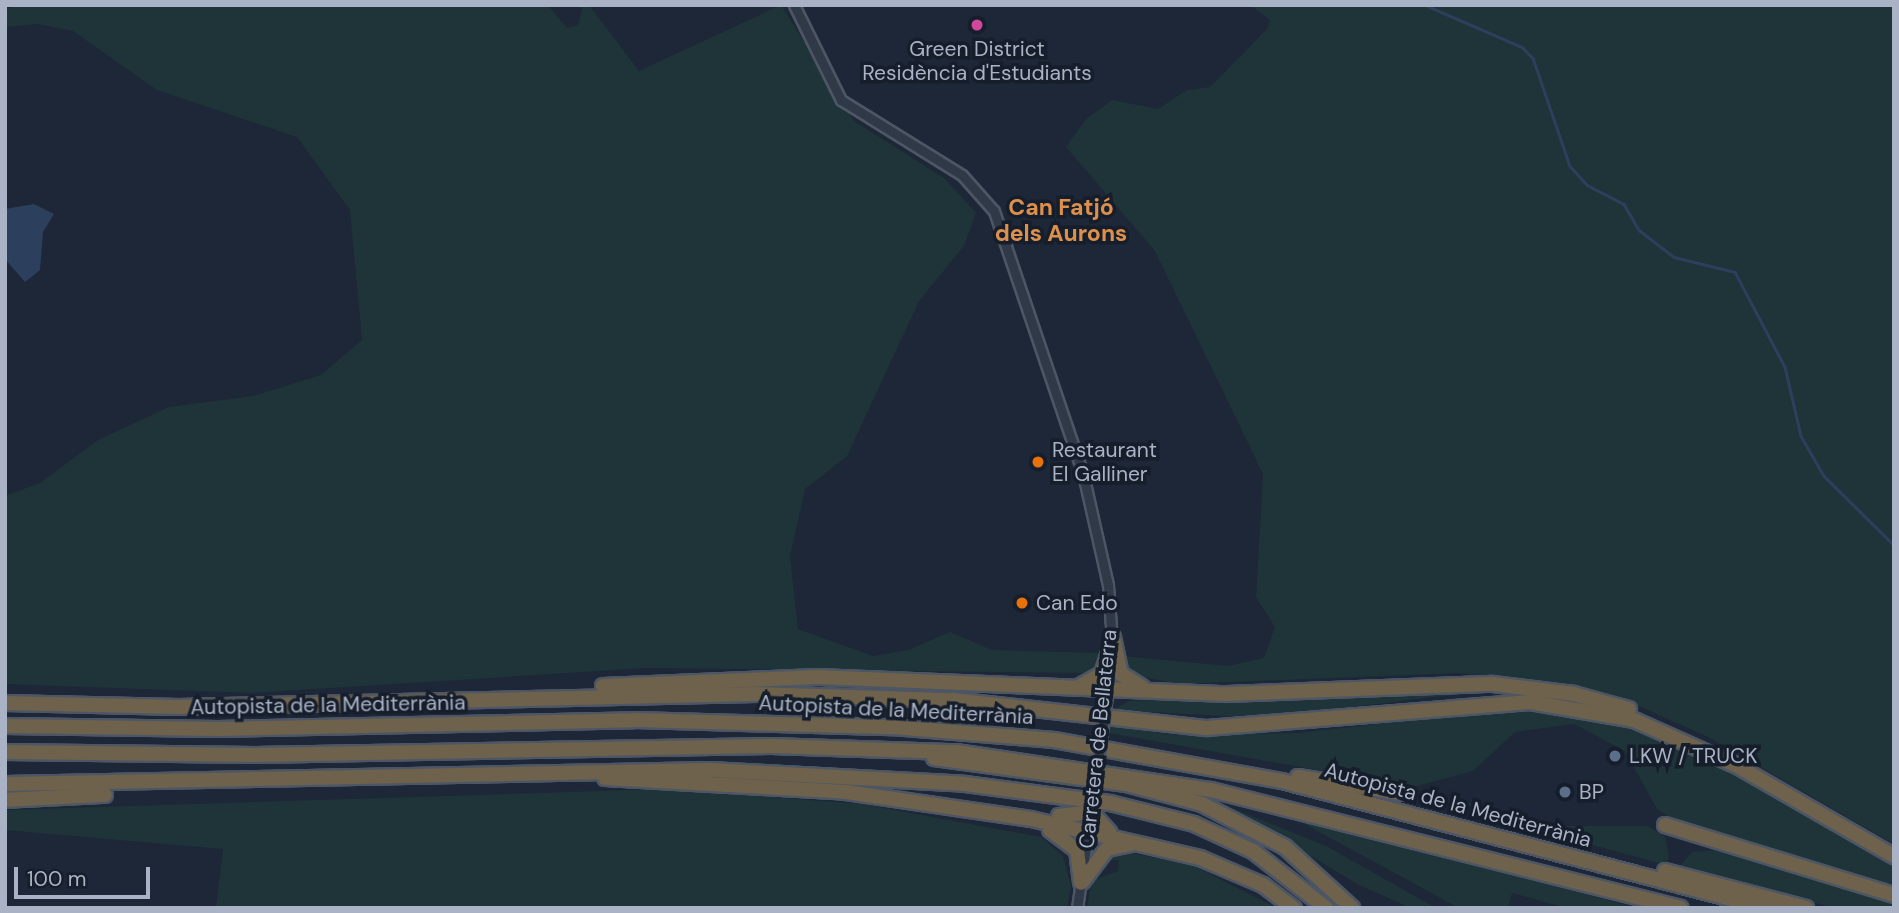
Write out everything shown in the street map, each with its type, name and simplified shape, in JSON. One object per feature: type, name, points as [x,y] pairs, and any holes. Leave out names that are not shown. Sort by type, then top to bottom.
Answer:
[{"type":"highway","points":[[1074,686],[1102,674],[1112,640]]},
{"type":"highway","points":[[1112,640],[1127,681],[1189,694]]},
{"type":"highway","points":[[518,695],[763,677],[1074,686],[1189,694]]},
{"type":"highway","points":[[1074,686],[1106,704],[1189,694],[1454,684],[1548,689],[1650,717],[1894,856]]},
{"type":"highway","points":[[5,701],[63,706],[518,695],[952,701],[1207,728],[1530,702],[1634,720],[1733,764]]},
{"type":"highway","name":"Autopista de la Mediterrània","points":[[5,726],[822,723],[1054,740],[1215,766],[1533,844],[1765,908]]},
{"type":"highway","points":[[864,746],[1126,784],[1202,804],[1285,847],[1352,908]]},
{"type":"highway","name":"Autopista de la Mediterrània","points":[[5,752],[242,755],[864,746],[1003,756],[1166,780],[1416,837],[1680,908]]},
{"type":"highway","points":[[1215,766],[1400,793]]},
{"type":"highway","points":[[542,772],[1075,818],[1091,812],[1118,836]]},
{"type":"highway","points":[[5,784],[175,785],[542,772],[811,773],[1099,801],[1166,815],[1234,841],[1326,908]]},
{"type":"highway","points":[[5,800],[175,785]]},
{"type":"highway","points":[[945,805],[1118,836],[1155,846],[1235,871],[1294,908]]},
{"type":"highway","points":[[992,812],[1071,840],[1081,883]]},
{"type":"highway","points":[[1665,825],[1894,895]]},
{"type":"highway","points":[[1533,844],[1806,908]]},
{"type":"highway","points":[[1081,883],[1107,849],[1155,846]]},
{"type":"street","name":"Carretera de Bellaterra","points":[[794,5],[841,100],[962,175],[993,211],[1083,474],[1103,559],[1112,640],[1106,704],[1077,908]]},
{"type":"green space","points":[[16,5],[548,5],[567,28],[578,25],[583,5],[589,5],[639,71],[781,5],[854,121],[944,178],[976,213],[964,246],[919,301],[847,456],[805,489],[790,556],[798,629],[873,656],[908,650],[950,632],[992,650],[1103,653],[1091,673],[646,668],[252,693],[5,684],[5,496],[40,483],[98,440],[169,407],[253,396],[321,375],[362,340],[350,210],[297,137],[157,90],[73,31],[37,24],[5,27],[5,10]]},
{"type":"green space","points":[[1250,5],[1894,5],[1894,844],[1708,737],[1617,696],[1565,683],[1458,673],[1178,684],[1129,674],[1122,656],[1228,666],[1264,658],[1275,627],[1256,597],[1263,474],[1155,251],[1066,147],[1085,120],[1112,100],[1158,109],[1187,90],[1210,87],[1267,29],[1270,20]]},
{"type":"green space","points":[[1469,687],[1531,693],[1467,693],[1262,718],[1112,710],[1129,701]]},
{"type":"green space","points":[[1525,707],[1642,727],[1735,772],[1894,862],[1894,887],[1683,826],[1657,809],[1625,751],[1574,724],[1515,732],[1473,771],[1413,787],[1109,733],[1110,726],[1176,735],[1298,733]]},
{"type":"green space","points":[[663,789],[862,804],[1041,837],[1063,856],[1071,886],[1067,908],[216,908],[223,849],[5,830],[5,810]]},
{"type":"green space","points":[[1466,802],[1558,826],[1648,826],[1665,837],[1669,856],[1666,865],[1476,813]]},
{"type":"green space","points":[[1225,805],[1328,847],[1436,908],[1411,908],[1359,885]]},
{"type":"green space","points":[[1301,822],[1636,908],[1567,908],[1512,893],[1508,908],[1459,908]]},
{"type":"green space","points":[[1715,850],[1894,899],[1894,908],[1835,908],[1678,868],[1692,852]]},
{"type":"green space","points":[[1121,851],[1192,865],[1277,908],[1087,908],[1091,881],[1118,871],[1119,860],[1104,860]]},
{"type":"water","points":[[34,204],[54,214],[43,232],[40,270],[25,282],[5,259],[5,209]]},
{"type":"waterway","points":[[1425,5],[1522,47],[1533,58],[1570,166],[1587,185],[1624,204],[1639,230],[1674,257],[1735,272],[1785,367],[1801,436],[1824,476],[1894,545]]},
{"type":"place","name":"Green District Residència d'Estudiants","points":[[977,25]]},
{"type":"place","name":"Restaurant El Galliner","points":[[1038,462]]},
{"type":"place","name":"Can Edo","points":[[1022,603]]},
{"type":"place","name":"LKW / TRUCK","points":[[1615,756]]},
{"type":"place","name":"BP","points":[[1565,792]]},
{"type":"district","name":"Can Fatjó dels Aurons","points":[[1061,220]]}]
